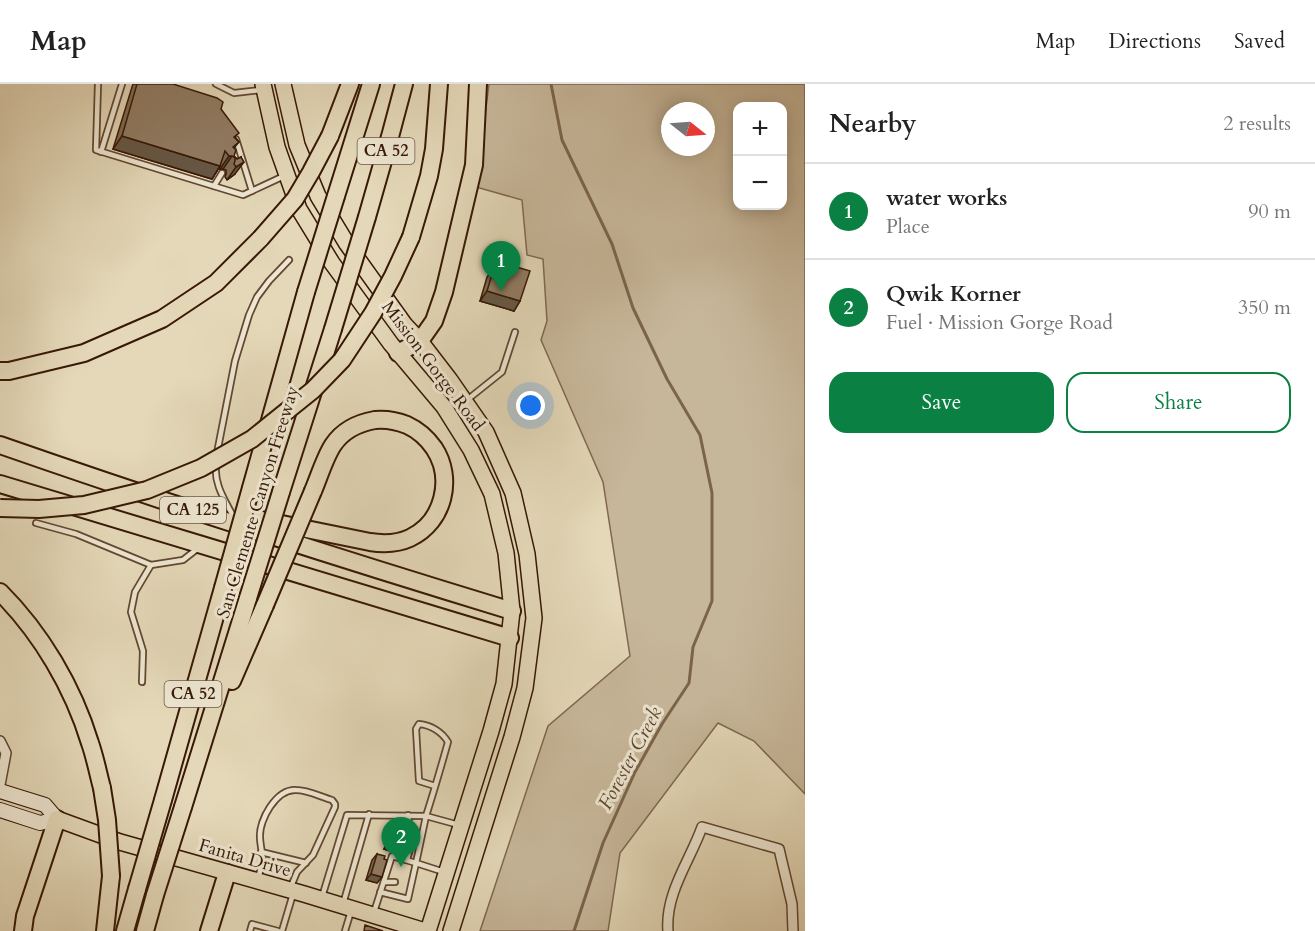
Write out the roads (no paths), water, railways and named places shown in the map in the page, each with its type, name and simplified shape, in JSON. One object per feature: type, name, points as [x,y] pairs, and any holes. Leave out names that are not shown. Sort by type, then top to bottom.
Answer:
[{"type":"highway","points":[[0,371],[9,371],[84,353],[162,320],[216,283],[261,238],[295,199],[330,136],[350,84]]},
{"type":"highway","name":"San Clemente Canyon Freeway","points":[[125,931],[306,292],[370,84]]},
{"type":"highway","name":"San Clemente Canyon Freeway","points":[[145,931],[367,218],[404,84]]},
{"type":"highway","points":[[0,508],[39,509],[84,506],[147,490],[201,468],[252,439],[314,390],[342,360],[373,313],[411,237],[429,176],[434,149],[439,84]]},
{"type":"highway","points":[[399,353],[420,341],[434,321],[444,292],[474,165],[478,84]]},
{"type":"highway","points":[[167,501],[232,514],[370,542],[383,544],[410,538],[423,530],[433,518],[441,503],[445,486],[444,468],[429,440],[414,428],[398,422],[378,420],[361,423],[344,432],[332,445],[313,491],[265,605],[196,765]]},
{"type":"highway","name":"CA 125","points":[[0,445],[382,572],[512,611]]},
{"type":"highway","name":"CA 125","points":[[0,484],[510,638]]},
{"type":"highway","points":[[0,592],[31,628],[59,670],[90,741],[102,788],[107,820],[111,876],[105,931]]},
{"type":"highway","points":[[23,931],[25,916],[57,819]]},
{"type":"highway","points":[[209,931],[227,873]]},
{"type":"main road","name":"Mission Gorge Road","points":[[283,84],[297,145],[318,196],[347,244],[486,432],[513,493],[527,554],[534,618],[525,688],[512,737],[451,931]]},
{"type":"main road","name":"Mission Gorge Road","points":[[264,87],[277,147],[299,209],[328,257],[391,344],[444,407],[471,450],[492,494],[506,553],[512,611],[501,693],[491,731],[426,931]]},
{"type":"main road","name":"CA 125","points":[[512,611],[534,618]]},
{"type":"main road","name":"CA 125","points":[[510,638],[531,644]]},
{"type":"main road","name":"Fanita Drive","points":[[0,791],[45,805],[57,819],[119,842],[321,899],[373,915],[392,926],[426,931]]},
{"type":"main road","name":"Fanita Drive","points":[[0,810],[40,823],[57,819]]},
{"type":"main road","points":[[461,826],[471,830],[464,861],[465,889]]},
{"type":"street","points":[[0,741],[6,753],[0,785]]},
{"type":"street","points":[[668,931],[669,910],[673,894],[702,827],[779,849],[792,904],[793,931]]},
{"type":"lane","points":[[98,84],[96,150],[243,195],[287,175]]},
{"type":"lane","points":[[101,152],[122,84]]},
{"type":"lane","points":[[216,84],[234,93],[264,87]]},
{"type":"lane","points":[[231,131],[242,156],[252,191]]},
{"type":"lane","points":[[236,161],[242,156]]},
{"type":"lane","points":[[214,186],[222,173]]},
{"type":"lane","points":[[232,514],[220,492],[215,476],[218,446],[235,361],[245,326],[257,297],[289,260]]},
{"type":"lane","points":[[465,402],[502,372],[514,332]]},
{"type":"lane","points":[[36,523],[76,534],[152,565],[183,560],[201,545]]},
{"type":"lane","points":[[142,682],[143,651],[131,612],[135,592],[152,565]]},
{"type":"lane","points":[[380,892],[408,899],[426,816],[435,786],[448,742],[446,737],[436,730],[419,724],[416,729],[419,781],[435,786]]},
{"type":"lane","points":[[250,931],[252,924],[280,931],[297,872],[313,855],[335,804],[332,800],[302,790],[288,790],[276,800],[264,815],[260,836],[262,861],[257,881]]},
{"type":"lane","points":[[321,899],[347,814],[426,816],[461,826]]},
{"type":"lane","points":[[345,931],[347,907],[369,814]]},
{"type":"lane","points":[[407,860],[411,845],[408,815]]},
{"type":"lane","points":[[261,852],[306,863]]},
{"type":"lane","points":[[373,915],[392,856],[446,873]]},
{"type":"lane","points":[[387,870],[396,871]]},
{"type":"lane","points":[[406,872],[414,873]]},
{"type":"lane","points":[[384,882],[395,882]]},
{"type":"lane","points":[[405,883],[412,883]]},
{"type":"waterway","name":"Forester Creek","points":[[551,84],[562,140],[612,244],[633,308],[667,379],[700,435],[712,493],[712,601],[693,647],[689,683],[662,724],[635,772],[603,843],[574,931]]},
{"type":"place","name":"water works","points":[[501,291]]},
{"type":"place","name":"Qwik Korner","points":[[401,867]]}]
